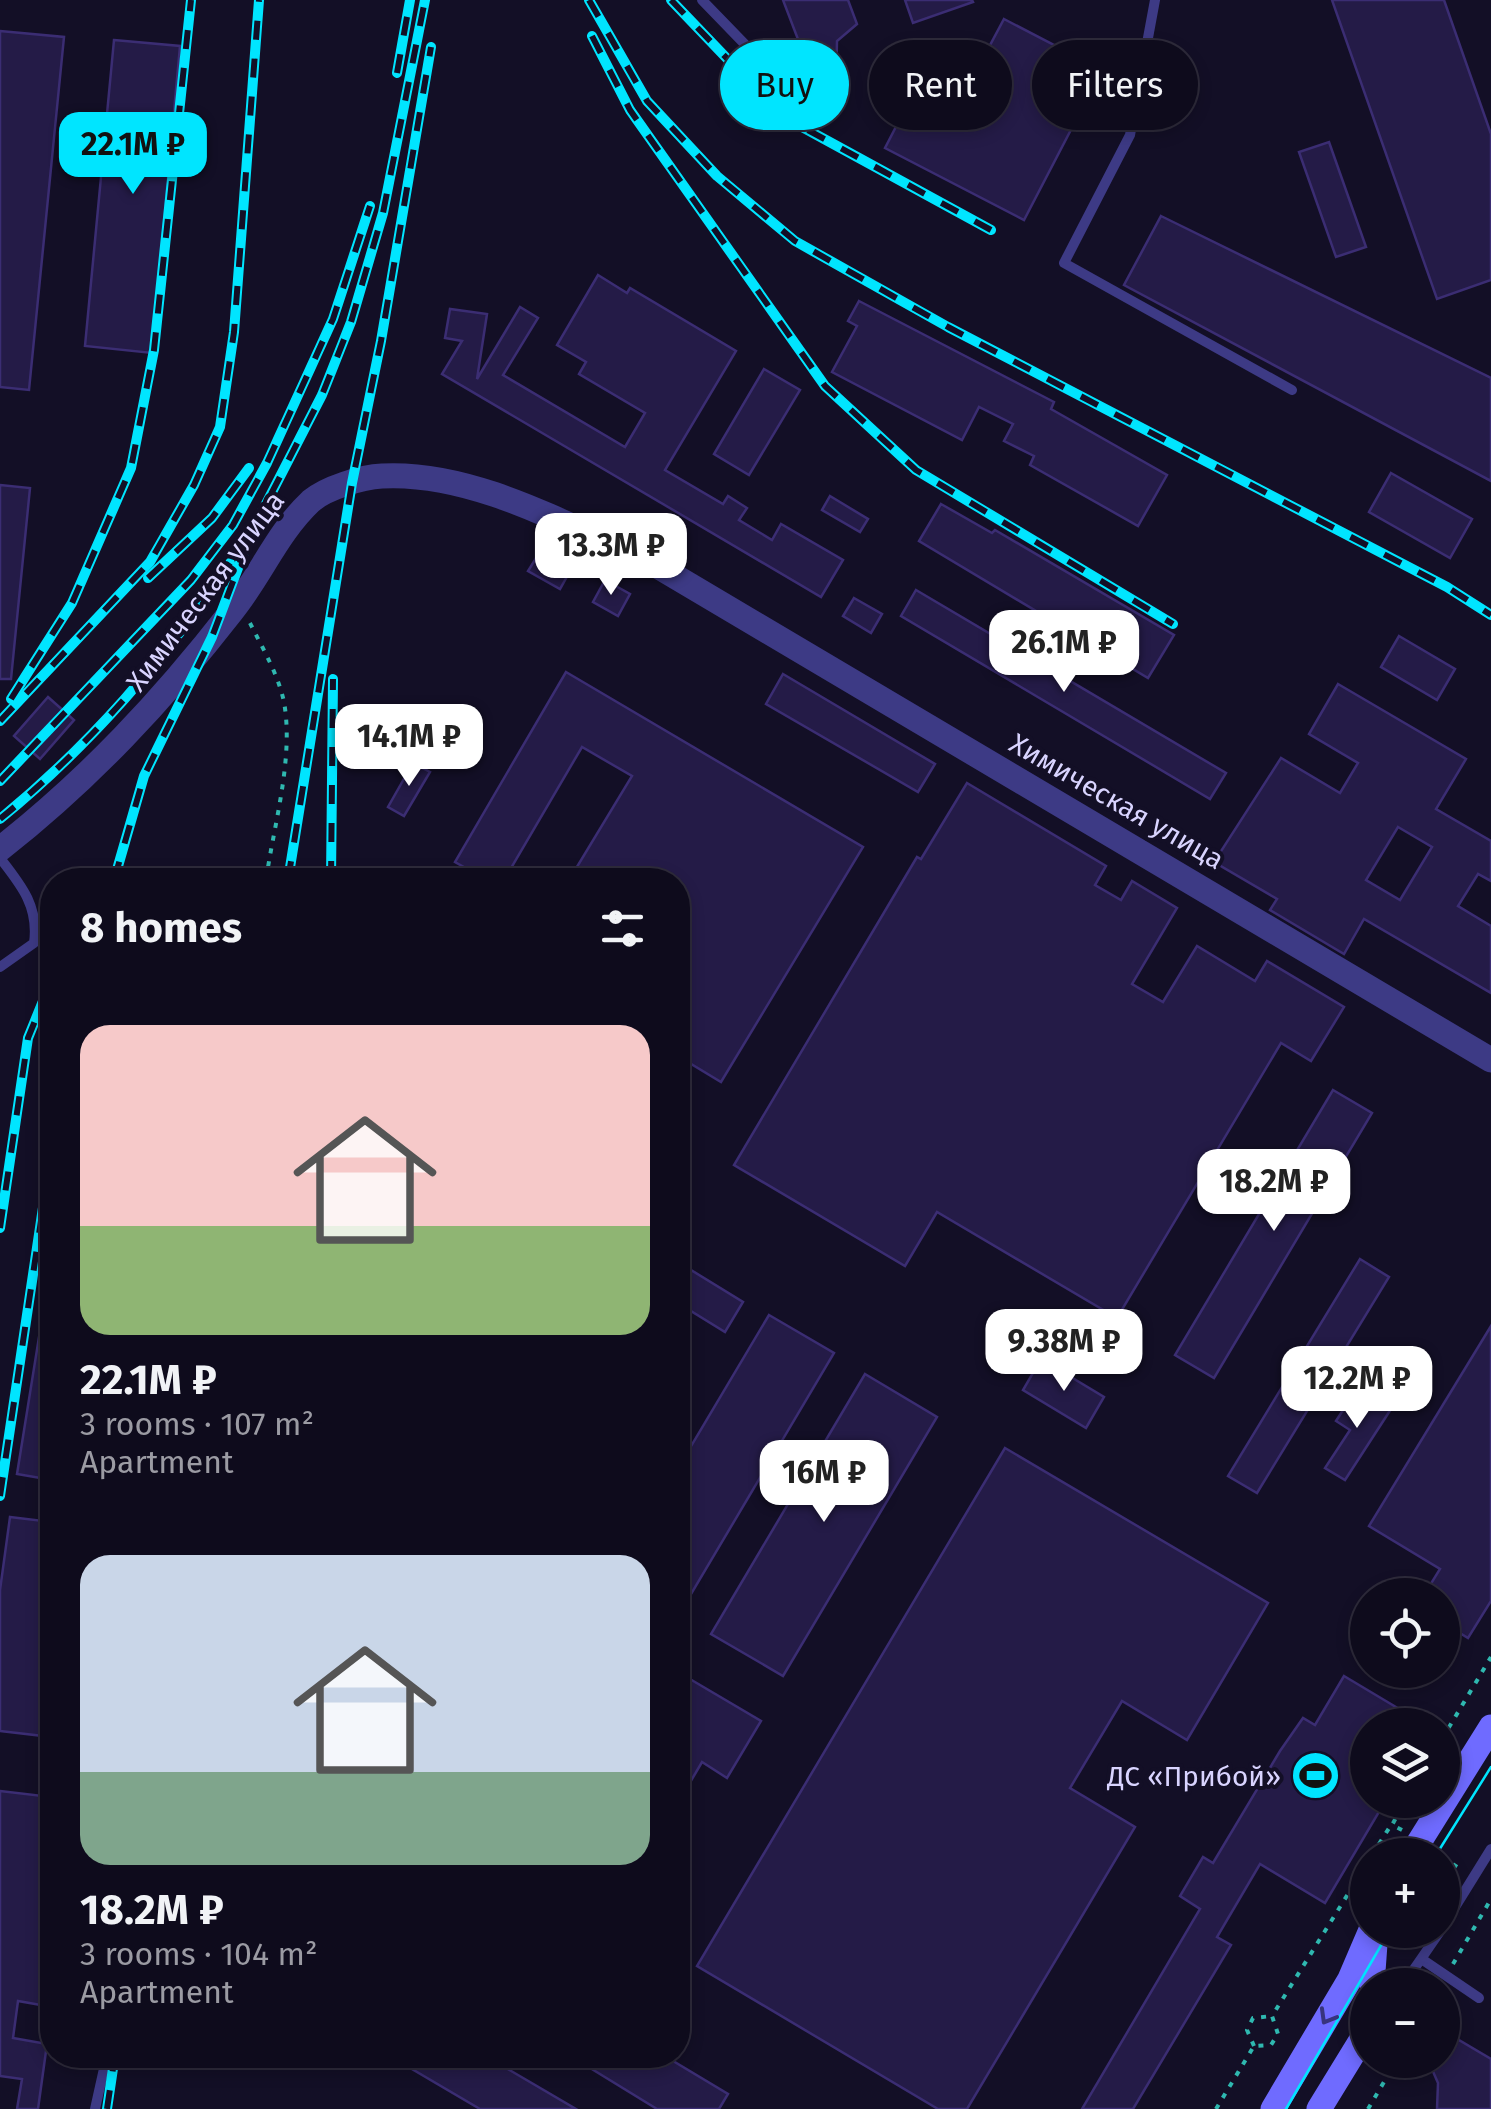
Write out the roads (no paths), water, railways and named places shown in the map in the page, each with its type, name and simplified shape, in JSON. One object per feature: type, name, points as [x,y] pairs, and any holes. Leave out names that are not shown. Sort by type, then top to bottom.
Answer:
[{"type":"main road","points":[[1421,1838],[1491,1727]]},
{"type":"main road","points":[[1273,2109],[1365,1948]]},
{"type":"main road","points":[[1320,2109],[1350,2056]]},
{"type":"street","name":"Химическая улица","points":[[0,850],[118,747],[169,692],[240,602],[283,530],[316,497],[380,476],[440,480],[508,501],[654,564],[1491,1060]]},
{"type":"lane","points":[[702,0],[741,40]]},
{"type":"lane","points":[[1155,0],[1130,135],[1064,263],[1292,390]]},
{"type":"lane","points":[[0,858],[27,892],[36,925],[34,944],[0,967]]},
{"type":"lane","points":[[1460,1900],[1491,1850]]},
{"type":"lane","points":[[1417,1968],[1430,1948]]},
{"type":"lane","points":[[1423,1960],[1479,1998]]},
{"type":"lane","points":[[95,2109],[104,2068]]},
{"type":"tram line","points":[[1447,1838],[1491,1767]]},
{"type":"tram line","points":[[1286,2109],[1380,1948]]},
{"type":"railway","points":[[11,699],[72,603],[131,468],[154,350],[191,0]]},
{"type":"railway","points":[[0,721],[150,562],[194,485],[220,427],[234,332],[259,0]]},
{"type":"railway","points":[[397,73],[410,0]]},
{"type":"railway","points":[[117,868],[144,776],[212,637],[252,531],[322,395],[351,322],[383,213],[425,0]]},
{"type":"railway","points":[[589,0],[647,101],[717,176],[795,241],[948,327],[1447,587],[1491,615]]},
{"type":"railway","points":[[671,0],[782,116],[991,230]]},
{"type":"railway","points":[[592,36],[630,110],[825,386],[916,470],[1173,624]]},
{"type":"railway","points":[[290,868],[352,483],[381,341],[431,47]]},
{"type":"railway","points":[[0,781],[191,580],[233,525],[267,463],[333,319],[370,206]]},
{"type":"railway","points":[[148,578],[212,518],[249,468]]},
{"type":"railway","points":[[0,819],[64,762],[124,699],[180,633],[230,563]]},
{"type":"railway","points":[[331,868],[333,679]]},
{"type":"railway","points":[[0,1228],[28,1038],[40,1008]]},
{"type":"railway","points":[[0,1496],[40,1228]]},
{"type":"railway","points":[[107,2109],[113,2068]]},
{"type":"place","name":"ДC «Прибой»","points":[[1316,1776]]}]
